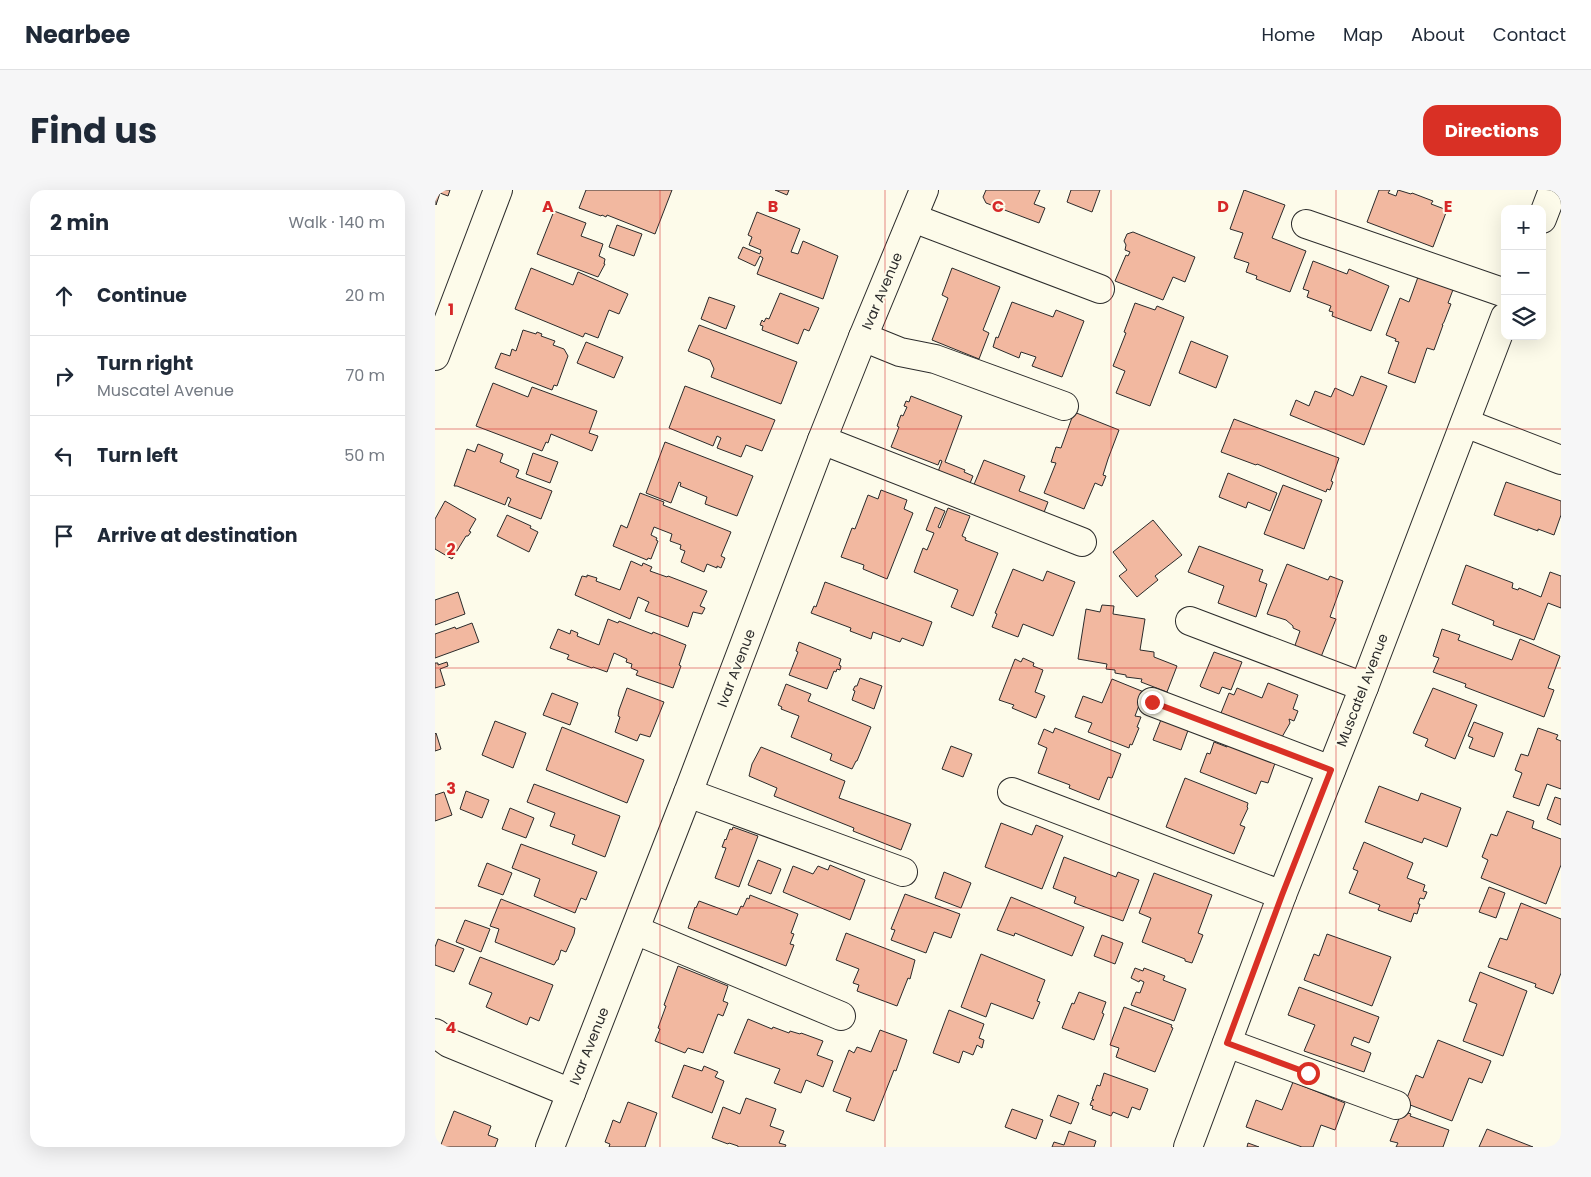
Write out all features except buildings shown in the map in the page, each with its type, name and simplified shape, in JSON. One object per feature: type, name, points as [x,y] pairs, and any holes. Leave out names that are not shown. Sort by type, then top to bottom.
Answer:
[{"type":"street","points":[[435,356],[498,190]]},
{"type":"street","name":"Ivar Avenue","points":[[550,1147],[863,337],[924,190]]},
{"type":"street","points":[[1546,208],[1553,190]]},
{"type":"street","points":[[913,218],[1100,289]]},
{"type":"street","points":[[1306,224],[1501,292]]},
{"type":"street","name":"Muscatel Avenue","points":[[1188,1147],[1282,895],[1364,687],[1501,328]]},
{"type":"street","points":[[863,337],[900,352],[935,360],[1064,406]]},
{"type":"street","points":[[1465,423],[1561,460]]},
{"type":"street","points":[[823,440],[1082,542]]},
{"type":"street","points":[[1189,621],[1364,687]]},
{"type":"street","points":[[1152,702],[1331,770]]},
{"type":"street","points":[[1012,792],[1282,895]]},
{"type":"street","points":[[688,793],[903,872]]},
{"type":"street","points":[[635,930],[841,1016]]},
{"type":"street","points":[[435,1033],[449,1042],[571,1093]]},
{"type":"street","points":[[1227,1043],[1396,1105]]},
{"type":"route","points":[[1152,702],[1331,770],[1227,1043],[1308,1073]]}]
